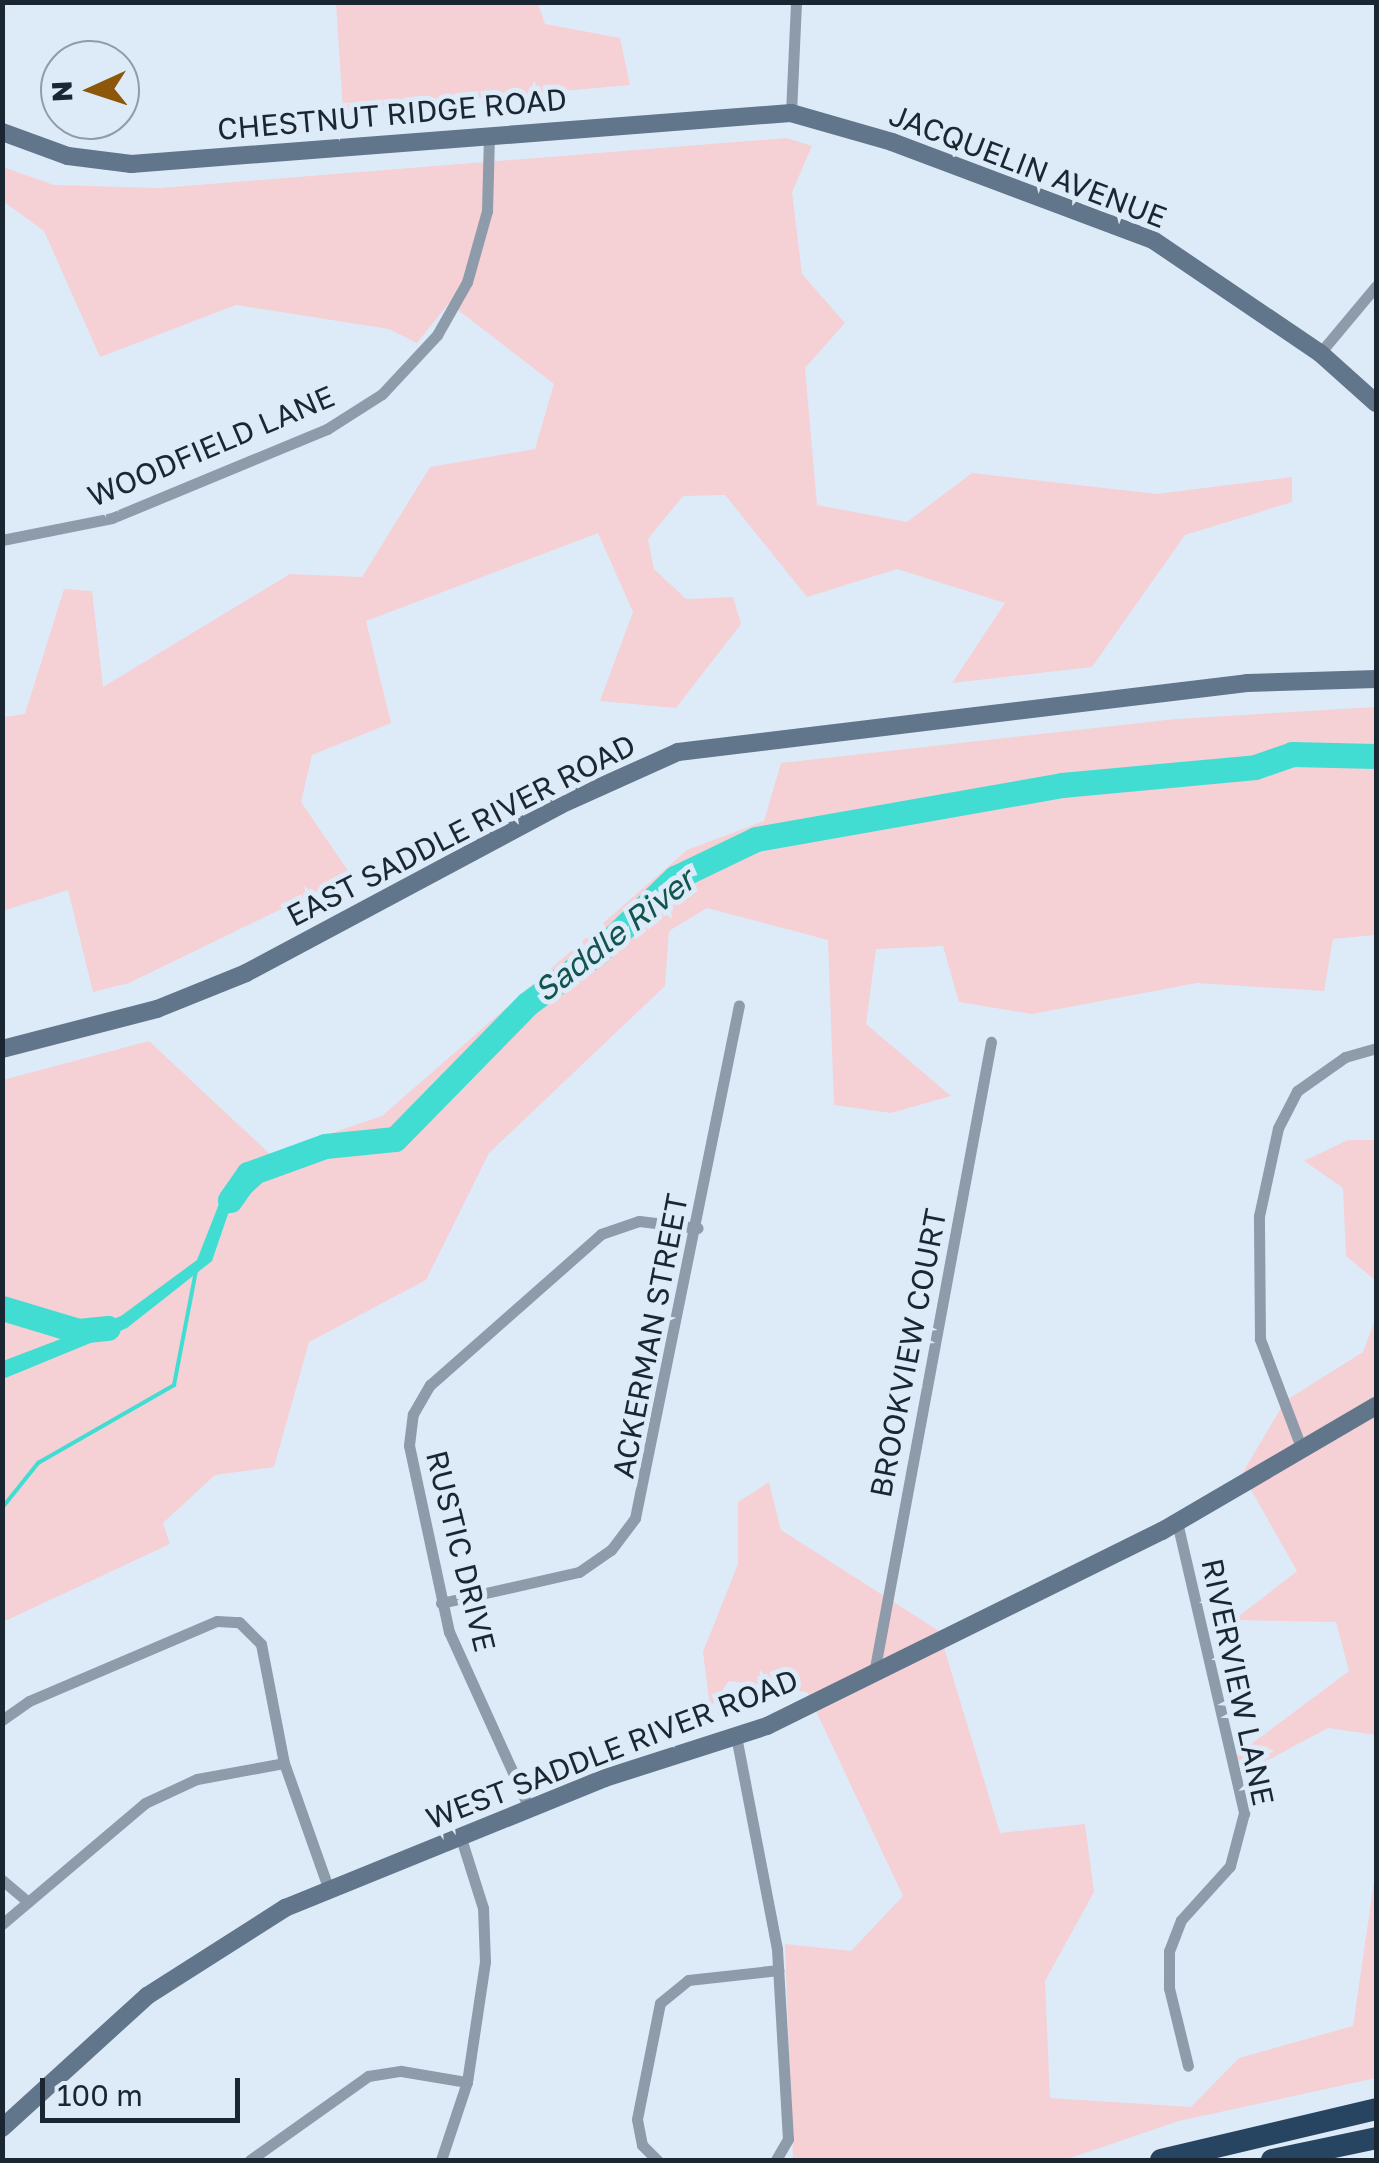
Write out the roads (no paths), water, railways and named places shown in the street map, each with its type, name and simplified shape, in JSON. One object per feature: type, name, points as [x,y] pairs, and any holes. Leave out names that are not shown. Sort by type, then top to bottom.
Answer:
[{"type":"highway","points":[[1161,2160],[1376,2109]]},
{"type":"highway","points":[[1272,2160],[1376,2138]]},
{"type":"street","points":[[791,113],[796,2]]},
{"type":"street","name":"CHESTNUT RIDGE ROAD","points":[[2,132],[68,156],[131,164],[489,133],[791,113]]},
{"type":"street","name":"JACQUELIN AVENUE","points":[[791,113],[909,148],[1152,240],[1320,353],[1376,403]]},
{"type":"street","name":"WOODFIELD LANE","points":[[2,540],[112,518],[327,428],[382,394],[437,335],[467,282],[487,211],[489,133]]},
{"type":"street","points":[[1320,353],[1376,286]]},
{"type":"street","name":"EAST SADDLE RIVER ROAD","points":[[2,1049],[156,1009],[246,973],[560,806],[694,747],[1247,683],[1376,679]]},
{"type":"street","name":"ACKERMAN STREET","points":[[441,1603],[561,1578],[596,1562],[624,1536],[645,1492],[740,1005]]},
{"type":"street","name":"BROOKVIEW COURT","points":[[874,1673],[992,1042]]},
{"type":"street","points":[[1301,1446],[1260,1339],[1259,1216],[1278,1128],[1297,1091],[1345,1057],[1376,1048]]},
{"type":"street","name":"RUSTIC DRIVE","points":[[529,1808],[460,1662],[441,1603],[409,1446],[419,1399],[602,1234],[639,1221],[698,1228]]},
{"type":"street","name":"WEST SADDLE RIVER ROAD","points":[[2,2128],[147,1996],[233,1937],[328,1887],[529,1808],[736,1736],[874,1673],[1177,1522],[1301,1446],[1376,1406]]},
{"type":"street","name":"RIVERVIEW LANE","points":[[1177,1522],[1244,1813],[1230,1866],[1194,1902],[1169,1952],[1169,1988],[1188,2066]]},
{"type":"street","points":[[2,1720],[28,1701],[228,1620],[248,1626],[261,1644],[284,1764],[328,1887]]},
{"type":"street","points":[[736,1736],[778,1970],[788,2139],[776,2160]]},
{"type":"street","points":[[2,1924],[145,1803],[197,1779],[284,1764]]},
{"type":"street","points":[[441,2160],[467,2082],[486,1935],[476,1877],[460,1834]]},
{"type":"street","points":[[2,1880],[28,1902]]},
{"type":"street","points":[[657,2160],[642,2145],[638,2119],[660,2003],[688,1980],[778,1970]]},
{"type":"street","points":[[250,2160],[368,2076],[401,2072],[467,2082]]},
{"type":"waterway","name":"Saddle River","points":[[230,1200],[248,1174],[325,1146],[395,1139],[527,1004],[598,952],[675,878],[756,839],[1062,785],[1255,767],[1292,754],[1376,756]]},
{"type":"waterway","points":[[2,1508],[38,1463],[174,1385],[196,1271]]},
{"type":"waterway","name":"Saddle River","points":[[2,1308],[78,1331],[108,1328]]}]
